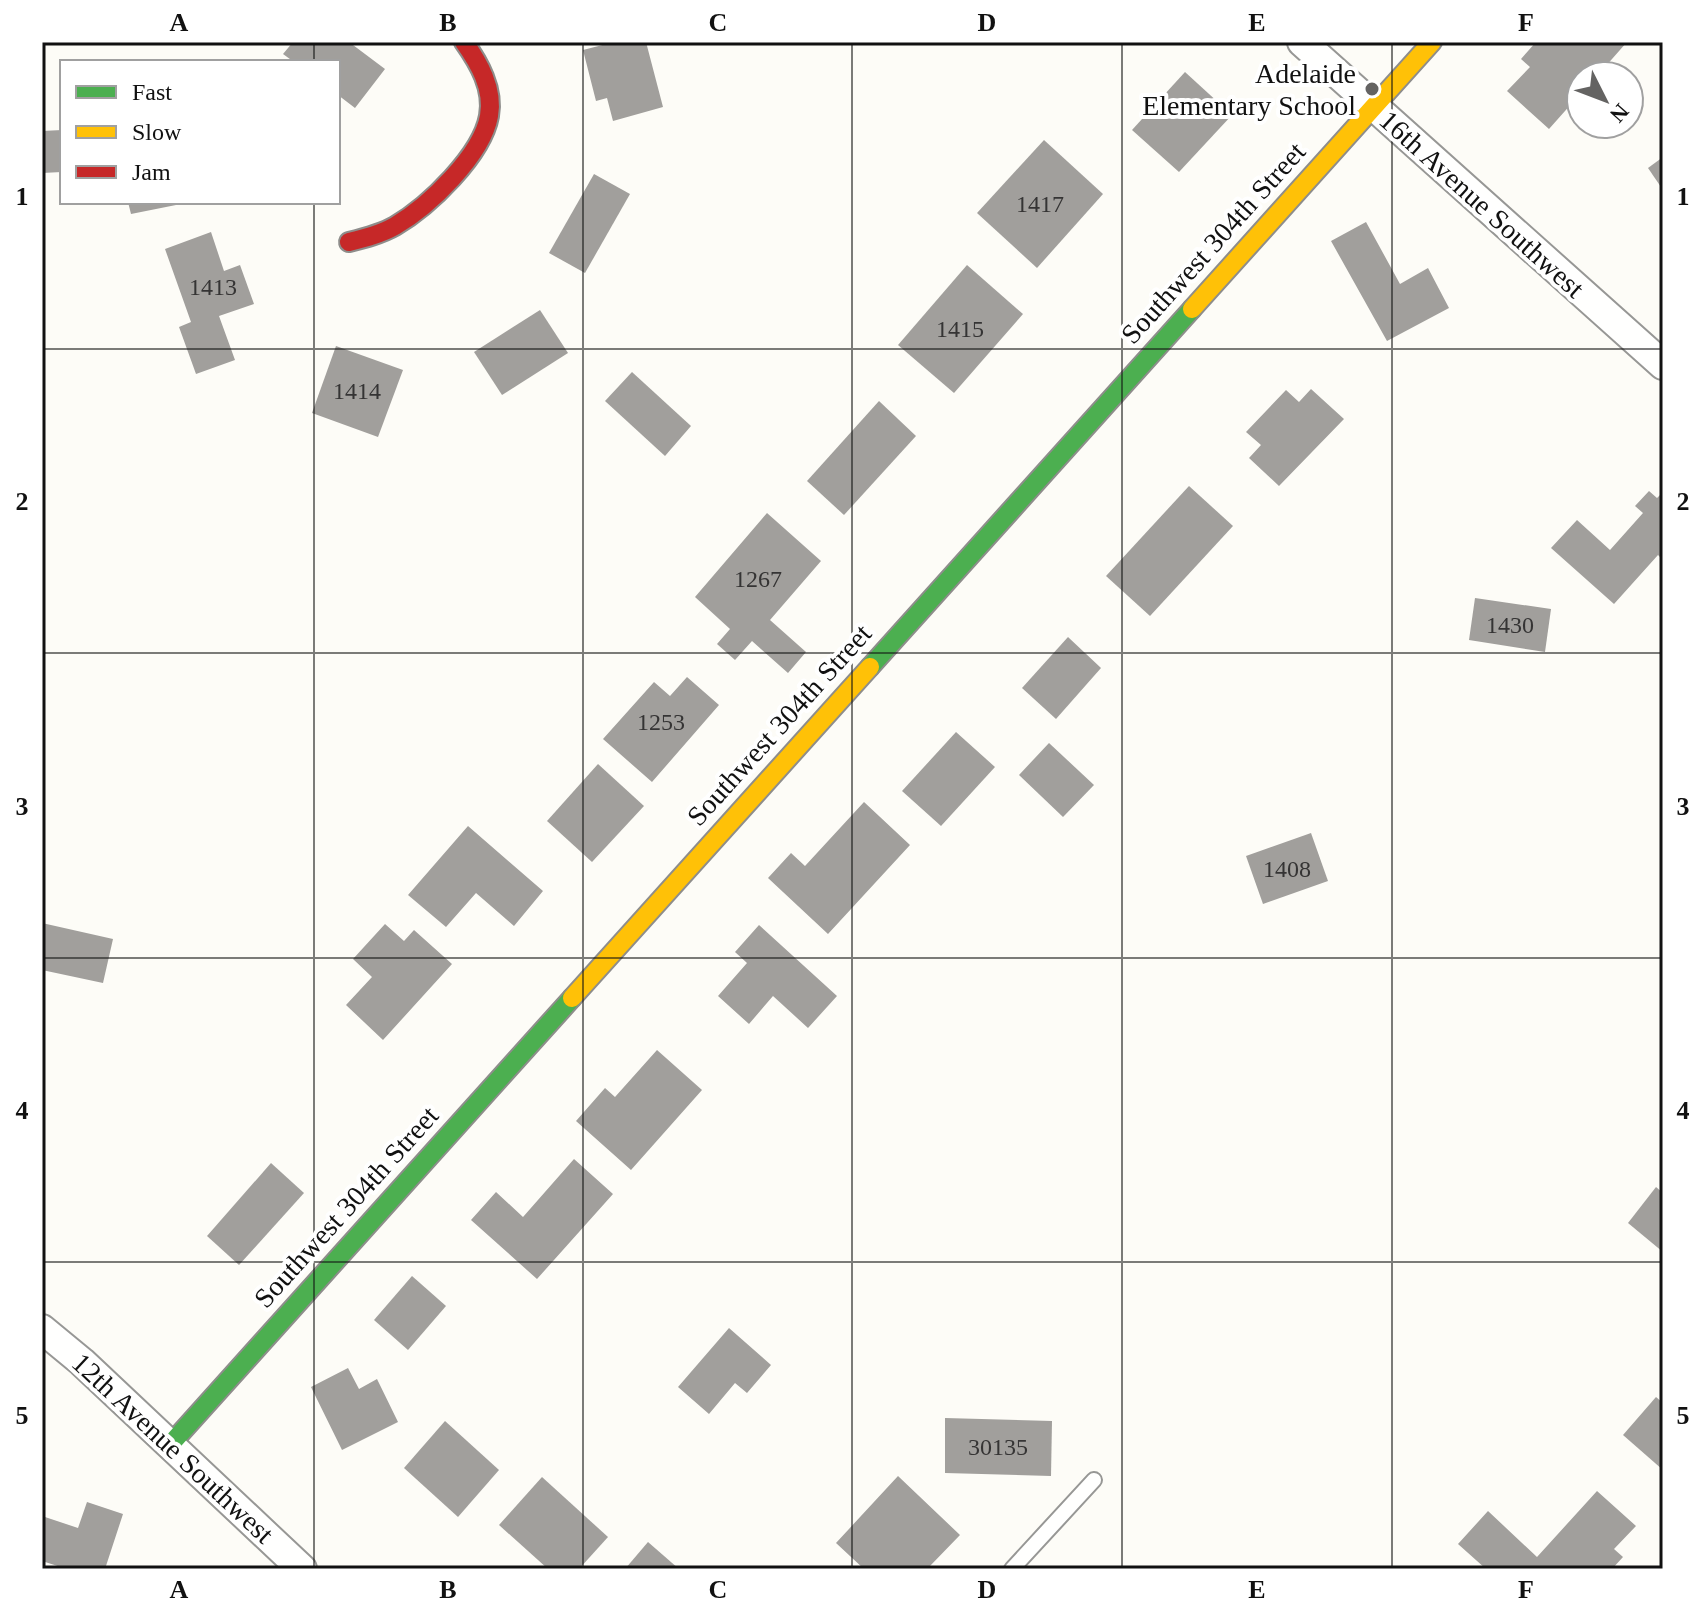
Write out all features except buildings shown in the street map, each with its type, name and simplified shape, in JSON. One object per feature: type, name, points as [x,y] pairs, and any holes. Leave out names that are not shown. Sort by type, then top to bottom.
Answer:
[{"type":"street","points":[[349,242],[398,225],[458,170],[474,149],[489,116],[488,89],[485,75],[464,42]]},
{"type":"street","name":"16th Avenue Southwest","points":[[1302,42],[1663,365]]},
{"type":"street","name":"Southwest 304th Street","points":[[169,1446],[1432,42]]},
{"type":"street","name":"12th Avenue Southwest","points":[[42,1329],[82,1362],[302,1569]]},
{"type":"lane","points":[[1012,1569],[1094,1480]]},
{"type":"traffic: fast","points":[[870,667],[1192,309]]},
{"type":"traffic: fast","points":[[169,1446],[572,998]]},
{"type":"traffic: slow","points":[[1192,309],[1432,42]]},
{"type":"traffic: slow","points":[[572,998],[870,667]]},
{"type":"traffic: jam","points":[[349,242],[384,231],[409,217],[438,193],[476,147],[489,116],[489,96],[480,68],[464,42]]},
{"type":"place","name":"Adelaide Elementary School","points":[[1372,89]]}]
